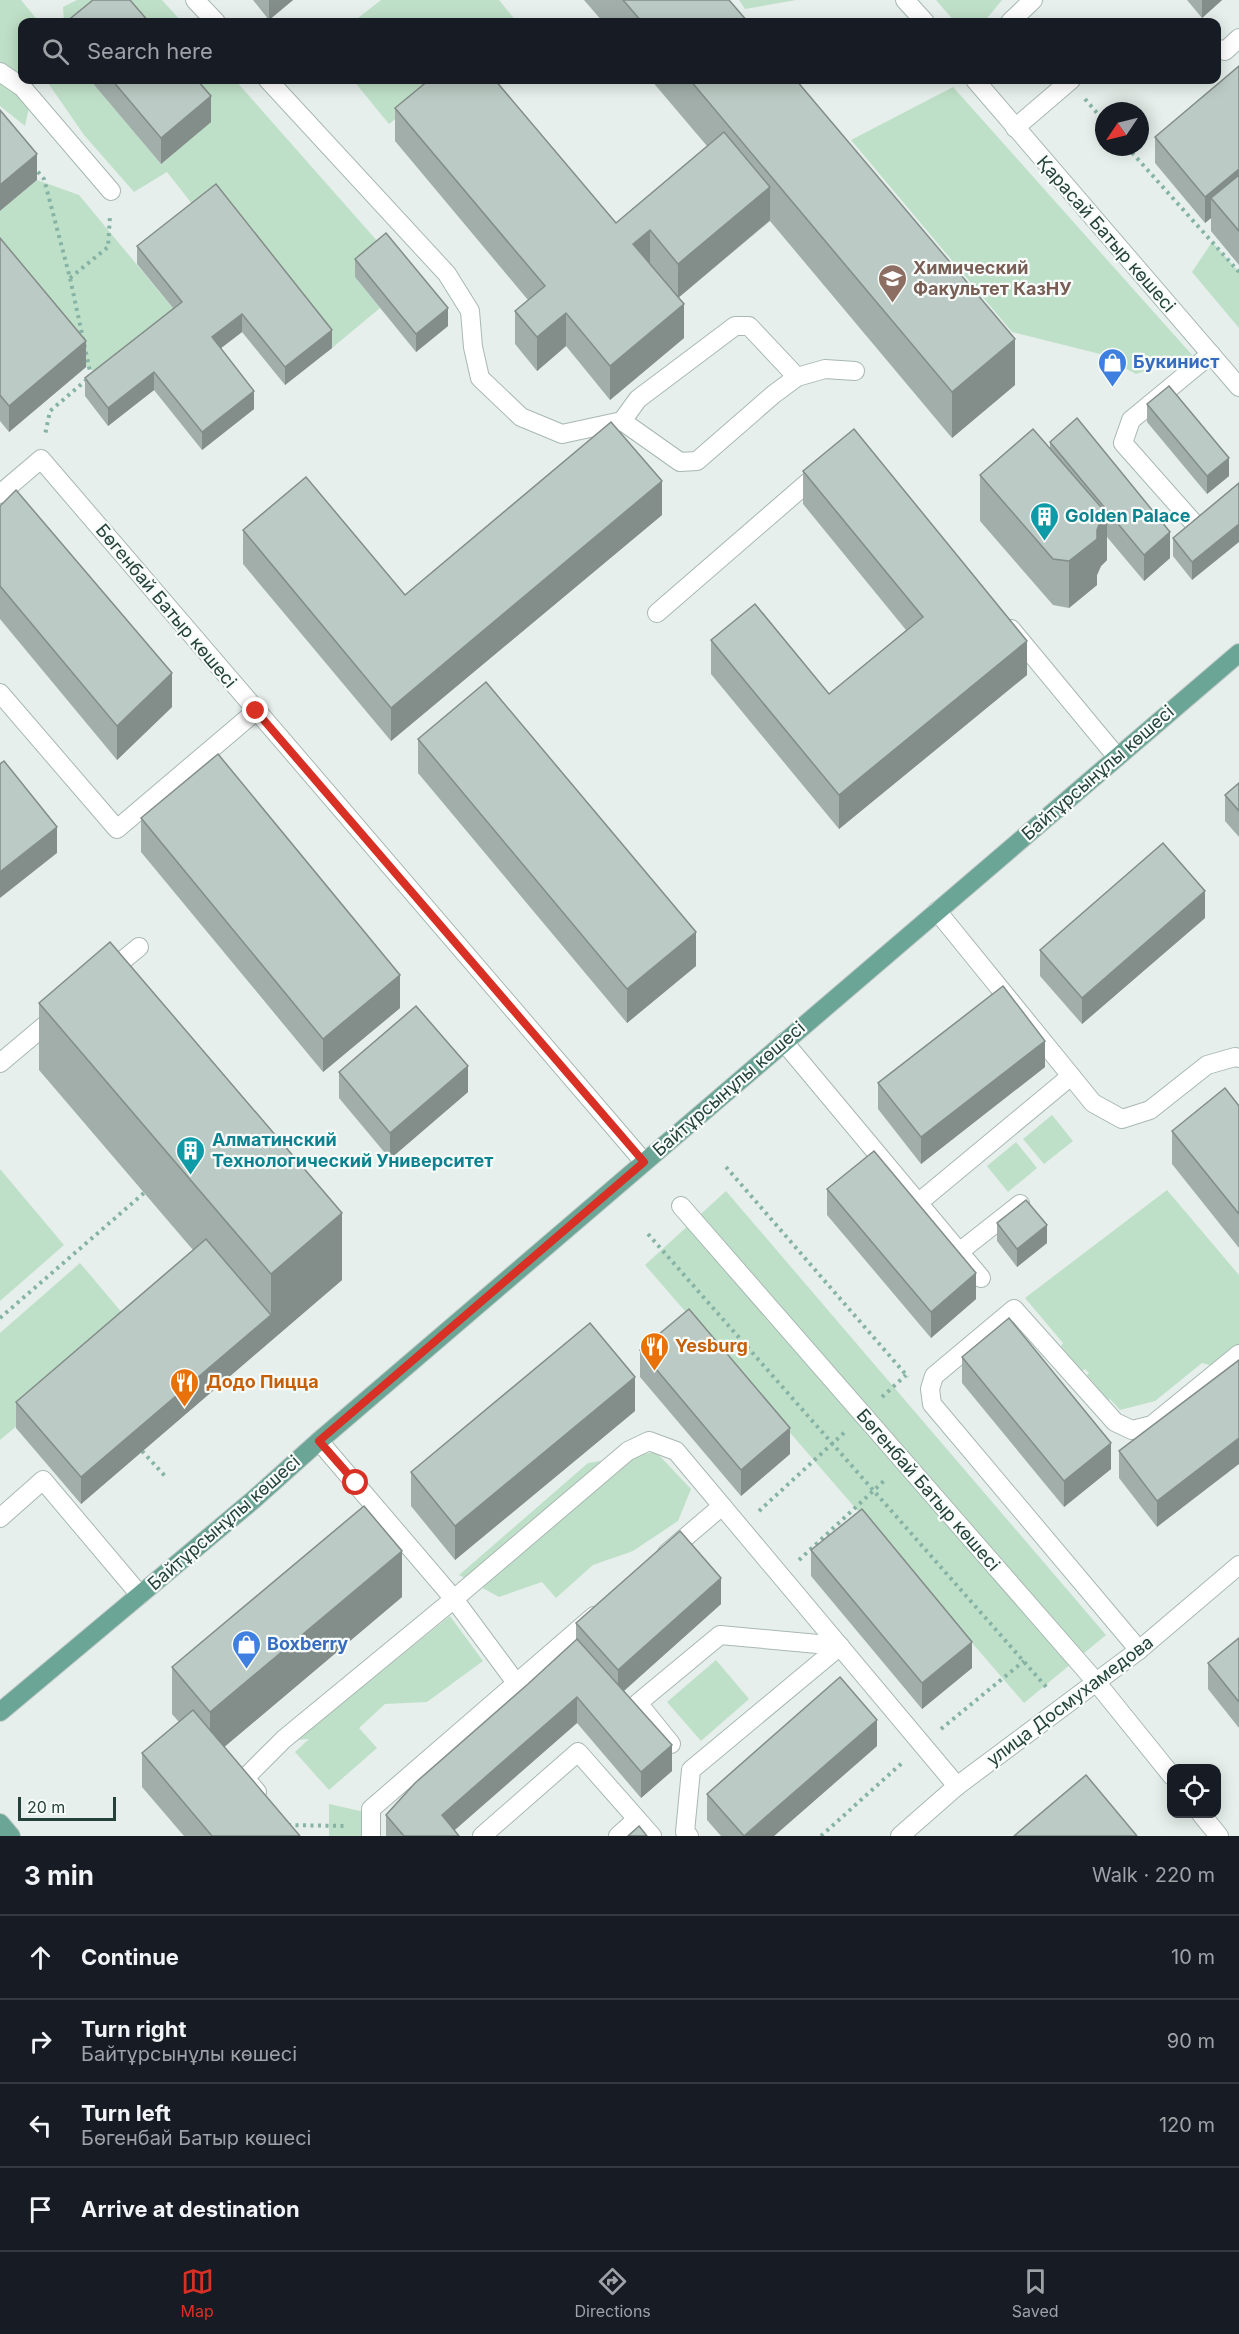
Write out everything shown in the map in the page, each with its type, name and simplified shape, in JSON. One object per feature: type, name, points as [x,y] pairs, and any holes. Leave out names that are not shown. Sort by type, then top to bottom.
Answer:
[{"type":"main road","name":"Байтұрсынұлы көшесі","points":[[0,1712],[252,1501],[1239,652]]},
{"type":"main road","points":[[0,1823],[11,1836]]},
{"type":"street","points":[[195,0],[212,18]]},
{"type":"street","points":[[905,0],[921,18]]},
{"type":"street","points":[[1014,18],[1033,0]]},
{"type":"street","points":[[1221,50],[1225,51],[1239,38]]},
{"type":"street","points":[[0,72],[22,87],[111,190]]},
{"type":"street","points":[[272,84],[447,274],[470,311],[473,347],[480,378],[520,417],[562,434],[622,421],[639,399],[735,326],[749,326],[797,377]]},
{"type":"street","name":"Қарасай Батыр көшесі","points":[[978,84],[1239,387]]},
{"type":"street","points":[[1015,128],[1066,84]]},
{"type":"street","points":[[1192,521],[1123,443],[1131,420],[1211,354]]},
{"type":"street","points":[[622,421],[680,462],[697,461],[797,377],[825,369],[855,371]]},
{"type":"street","points":[[0,494],[41,459]]},
{"type":"street","name":"Бөгенбай Батыр көшесі","points":[[41,459],[644,1162]]},
{"type":"street","points":[[657,614],[832,461]]},
{"type":"street","points":[[997,611],[1117,757]]},
{"type":"street","points":[[0,693],[117,829],[256,711]]},
{"type":"street","points":[[937,911],[1093,1103],[1122,1119],[1150,1110],[1207,1065],[1235,1057],[1239,1058]]},
{"type":"street","points":[[96,983],[139,946]]},
{"type":"street","points":[[0,1063],[69,1005]]},
{"type":"street","points":[[784,1042],[981,1278]]},
{"type":"street","points":[[918,1203],[1071,1076]]},
{"type":"street","points":[[959,1252],[1020,1204]]},
{"type":"street","name":"Бөгенбай Батыр көшесі","points":[[681,1206],[1097,1683],[1167,1770]]},
{"type":"street","points":[[1139,1650],[932,1404],[930,1389],[934,1376],[1014,1309],[1115,1422],[1132,1430],[1152,1425],[1239,1354]]},
{"type":"street","points":[[319,1441],[454,1599],[517,1684]]},
{"type":"street","points":[[282,1825],[245,1778],[284,1739],[628,1451],[650,1441],[676,1451],[957,1786]]},
{"type":"street","points":[[0,1518],[43,1480],[140,1595]]},
{"type":"street","points":[[650,1568],[722,1506]]},
{"type":"street","name":"улица Досмухамедова","points":[[900,1836],[957,1786],[1139,1650],[1239,1565]]},
{"type":"street","points":[[371,1831],[371,1809],[606,1606]]},
{"type":"street","points":[[671,1744],[639,1703],[720,1635],[840,1646]]},
{"type":"street","points":[[689,1836],[685,1832],[691,1770],[840,1646]]},
{"type":"street","points":[[482,1836],[578,1752],[652,1836]]},
{"type":"street","points":[[1204,1818],[1219,1836]]},
{"type":"street","points":[[618,1836],[637,1819]]},
{"type":"path","points":[[1135,156],[1239,272]]},
{"type":"path","points":[[30,161],[44,179],[70,278],[92,376],[50,411],[41,459]]},
{"type":"path","points":[[70,278],[108,248],[111,190]]},
{"type":"path","points":[[726,1167],[932,1404]]},
{"type":"path","points":[[0,1318],[144,1193]]},
{"type":"path","points":[[648,1234],[1064,1707]]},
{"type":"path","points":[[740,1527],[906,1375]]},
{"type":"path","points":[[142,1451],[165,1476]]},
{"type":"path","points":[[781,1577],[904,1462]]},
{"type":"path","points":[[282,1825],[371,1831]]},
{"type":"green space","points":[[0,0],[21,0],[36,18],[18,18],[18,84],[34,84],[25,126],[0,106]]},
{"type":"green space","points":[[77,0],[162,0],[178,18],[64,18],[63,7]]},
{"type":"green space","points":[[381,0],[499,0],[514,18],[358,18]]},
{"type":"green space","points":[[739,0],[796,0],[745,9]]},
{"type":"green space","points":[[936,0],[1002,0],[987,18],[952,18]]},
{"type":"green space","points":[[49,84],[93,84],[161,164],[210,122],[178,84],[239,84],[386,251],[355,277],[380,308],[332,348],[200,214],[167,172],[134,192],[84,135]]},
{"type":"green space","points":[[356,84],[439,84],[389,124]]},
{"type":"green space","points":[[953,87],[1193,356],[1136,374],[1100,354],[1012,332],[851,140]]},
{"type":"green space","points":[[37,180],[79,195],[182,319],[108,378],[86,367],[0,264],[0,211]]},
{"type":"green space","points":[[1212,242],[1239,272],[1239,328],[1192,272]]},
{"type":"green space","points":[[1052,1115],[1073,1141],[1044,1164],[1023,1139]]},
{"type":"green space","points":[[1016,1142],[1037,1168],[1008,1192],[987,1166]]},
{"type":"green space","points":[[0,1169],[64,1245],[0,1301]]},
{"type":"green space","points":[[1167,1190],[1239,1275],[1239,1373],[1202,1363],[1155,1401],[1120,1410],[1110,1399],[1108,1400],[1087,1375],[1089,1373],[1085,1369],[1082,1371],[1061,1346],[1063,1343],[1025,1298]]},
{"type":"green space","points":[[726,1191],[1106,1635],[1024,1703],[645,1265]]},
{"type":"green space","points":[[80,1263],[134,1327],[0,1440],[0,1333]]},
{"type":"green space","points":[[656,1452],[691,1489],[678,1521],[633,1551],[593,1565],[556,1598],[542,1582],[499,1597],[459,1575],[588,1463]]},
{"type":"green space","points":[[450,1616],[483,1661],[427,1702],[385,1704],[359,1728],[377,1748],[329,1790],[295,1752],[309,1739],[296,1740]]},
{"type":"green space","points":[[716,1660],[749,1699],[701,1741],[667,1702]]},
{"type":"green space","points":[[329,1804],[378,1815],[380,1836],[329,1836]]},
{"type":"building","points":[[93,0],[130,0],[146,18],[71,18]]},
{"type":"building","points":[[623,0],[729,0],[745,18],[639,18]]},
{"type":"building","points":[[1239,66],[1239,169],[1205,197],[1155,137],[1218,84],[1221,84],[1221,81]]},
{"type":"building","points":[[115,84],[200,84],[211,96],[161,138]]},
{"type":"building","points":[[424,84],[498,84],[616,223],[724,132],[770,187],[678,264],[650,230],[633,244],[684,304],[610,366],[566,313],[537,337],[515,311],[545,286],[395,108]]},
{"type":"building","points":[[693,84],[799,84],[1015,339],[952,392]]},
{"type":"building","points":[[0,110],[37,154],[0,185]]},
{"type":"building","points":[[1239,175],[1239,231],[1211,198]]},
{"type":"building","points":[[216,184],[332,330],[285,367],[242,314],[212,337],[254,391],[202,432],[154,372],[108,408],[85,378],[182,302],[137,246]]},
{"type":"building","points":[[386,233],[448,308],[416,334],[355,259]]},
{"type":"building","points":[[0,238],[86,341],[9,406],[0,395]]},
{"type":"building","points":[[1169,386],[1229,458],[1207,476],[1147,404]]},
{"type":"building","points":[[1077,418],[1170,532],[1144,555],[1050,442]]},
{"type":"building","points":[[611,422],[662,481],[391,708],[243,530],[306,477],[405,595]]},
{"type":"building","points":[[854,429],[1027,641],[839,795],[711,640],[755,604],[829,694],[923,617],[803,471]]},
{"type":"building","points":[[1033,429],[1107,514],[1101,520],[1097,530],[1097,539],[1069,561],[1053,559],[980,475]]},
{"type":"building","points":[[1239,483],[1239,524],[1192,562],[1173,538]]},
{"type":"building","points":[[16,490],[172,673],[117,726],[0,586],[0,506]]},
{"type":"building","points":[[486,682],[696,932],[627,989],[418,739]]},
{"type":"building","points":[[218,754],[400,975],[323,1039],[141,818]]},
{"type":"building","points":[[4,761],[57,827],[0,872],[0,764]]},
{"type":"building","points":[[1239,783],[1239,811],[1225,795]]},
{"type":"building","points":[[1163,843],[1205,891],[1082,998],[1040,950]]},
{"type":"building","points":[[110,942],[342,1213],[271,1274],[39,1003]]},
{"type":"building","points":[[1003,986],[1045,1041],[921,1137],[878,1083]]},
{"type":"building","points":[[416,1006],[468,1066],[390,1133],[339,1072]]},
{"type":"building","points":[[1225,1088],[1239,1106],[1239,1214],[1172,1131]]},
{"type":"building","points":[[874,1151],[976,1273],[931,1312],[827,1189]]},
{"type":"building","points":[[1026,1200],[1047,1225],[1017,1249],[997,1223]]},
{"type":"building","points":[[206,1239],[271,1315],[81,1477],[16,1402]]},
{"type":"building","points":[[689,1309],[790,1428],[741,1470],[640,1350]]},
{"type":"building","points":[[1009,1318],[1111,1443],[1064,1481],[962,1357]]},
{"type":"building","points":[[590,1323],[635,1377],[455,1526],[411,1472]]},
{"type":"building","points":[[1239,1360],[1239,1438],[1157,1501],[1119,1451]]},
{"type":"building","points":[[364,1506],[402,1551],[210,1712],[172,1667]]},
{"type":"building","points":[[862,1509],[972,1642],[922,1683],[811,1550]]},
{"type":"building","points":[[680,1531],[721,1578],[618,1670],[576,1623]]},
{"type":"building","points":[[1239,1638],[1239,1702],[1208,1663]]},
{"type":"building","points":[[577,1639],[672,1745],[641,1772],[577,1697],[442,1815],[459,1836],[404,1836],[386,1815],[415,1783]]},
{"type":"building","points":[[840,1677],[877,1720],[744,1836],[707,1794]]},
{"type":"building","points":[[193,1710],[300,1836],[212,1836],[142,1753]]},
{"type":"building","points":[[1086,1775],[1137,1836],[1014,1836]]},
{"type":"building","points":[[639,1826],[647,1836],[628,1836]]},
{"type":"place","name":"Химический Факультет КазНУ","points":[[892,304]]},
{"type":"place","name":"Букинист","points":[[1112,388]]},
{"type":"place","name":"Golden Palace","points":[[1044,542]]},
{"type":"place","name":"Алматинский Технологический Университет","points":[[191,1176]]},
{"type":"place","name":"Yesburg","points":[[654,1372]]},
{"type":"place","name":"Додо Пицца","points":[[185,1408]]},
{"type":"place","name":"Boxberry","points":[[246,1670]]},
{"type":"route","points":[[256,711],[644,1162],[319,1441],[356,1483]]}]
